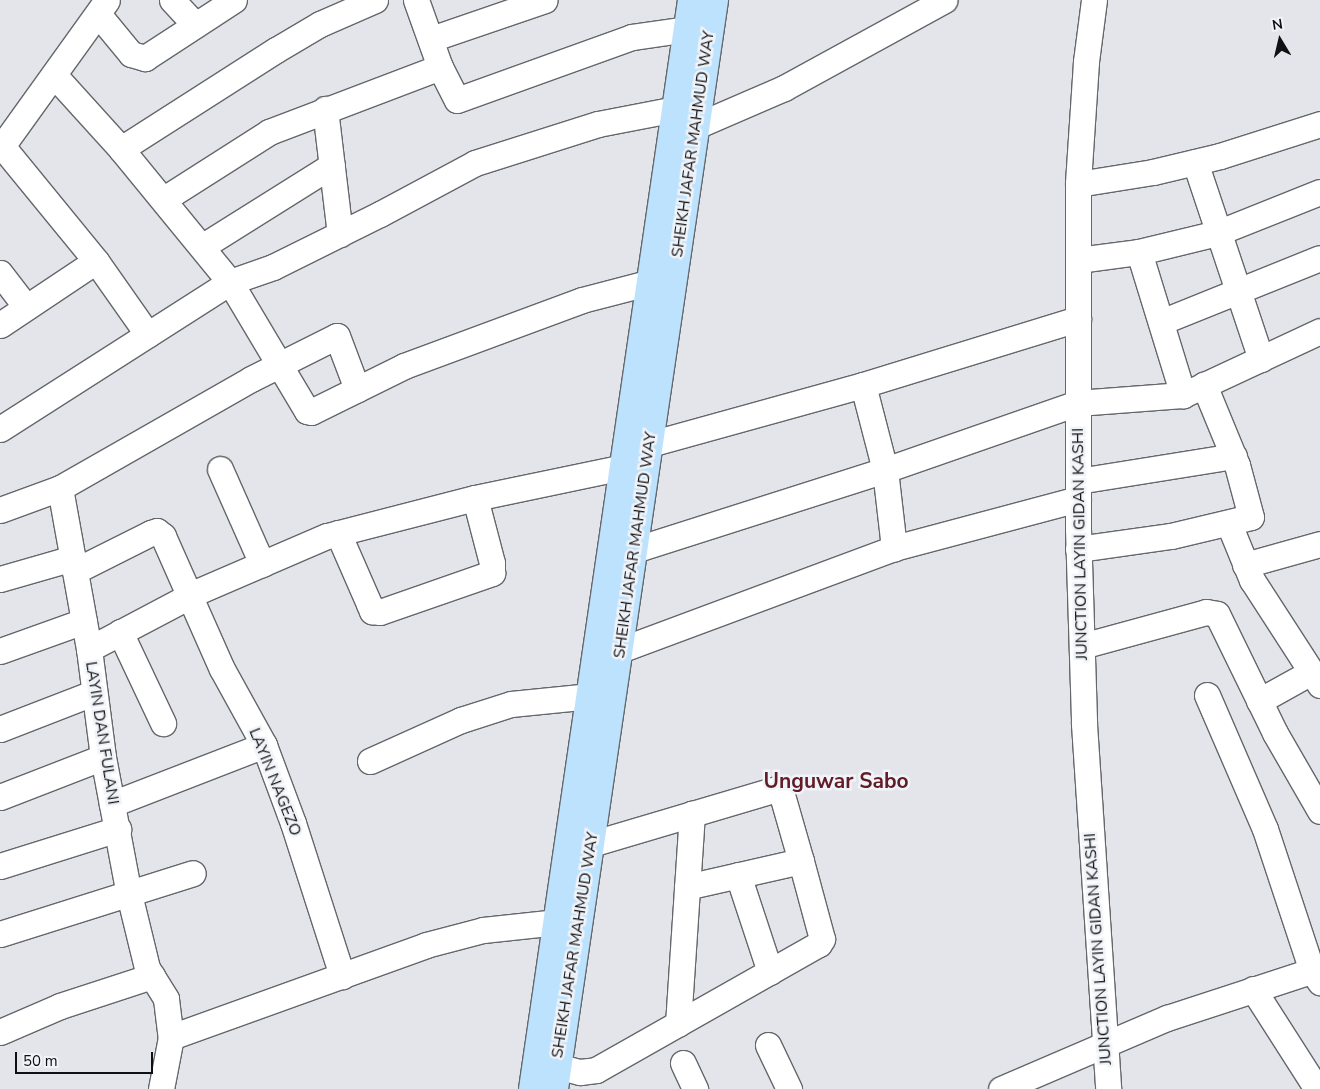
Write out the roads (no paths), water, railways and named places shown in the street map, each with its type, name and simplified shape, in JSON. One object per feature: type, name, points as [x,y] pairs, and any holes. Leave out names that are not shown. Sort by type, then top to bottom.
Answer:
[{"type":"main road","name":"SHEIKH JAFAR MAHMUD WAY","points":[[556,1078],[650,444],[686,118],[688,29],[692,0]]},
{"type":"main road","name":"SHEIKH JAFAR MAHMUD WAY","points":[[533,1089],[592,696],[650,282],[714,0]]},
{"type":"street","points":[[172,0],[196,25]]},
{"type":"street","points":[[148,335],[96,260],[1,147],[102,7],[138,59],[145,58],[234,0]]},
{"type":"street","points":[[121,149],[320,24],[375,0]]},
{"type":"street","points":[[416,0],[440,68],[457,100],[462,100],[632,37],[688,29]]},
{"type":"street","points":[[431,39],[544,0]]},
{"type":"street","points":[[0,429],[230,282],[272,267],[492,157],[598,124],[686,118],[784,88],[945,0]]},
{"type":"street","name":"JUNCTION LAYIN GIDAN KASHI","points":[[1094,0],[1085,72],[1078,184],[1078,549],[1104,1045],[1108,1089]]},
{"type":"street","points":[[164,199],[253,141],[325,109],[440,68]]},
{"type":"street","points":[[54,75],[121,149],[203,246],[230,282],[277,366],[306,411],[404,366],[582,300],[650,282]]},
{"type":"street","points":[[325,109],[340,234]]},
{"type":"street","points":[[1078,184],[1195,162],[1320,124]]},
{"type":"street","points":[[1195,162],[1217,234],[1239,292],[1260,359]]},
{"type":"street","points":[[203,246],[332,165]]},
{"type":"street","points":[[1078,260],[1138,252],[1217,234],[1320,192]]},
{"type":"street","points":[[1078,549],[1170,536],[1229,524],[1247,519],[1251,512],[1234,456],[1193,390],[1162,322],[1138,252]]},
{"type":"street","points":[[1162,322],[1320,258]]},
{"type":"street","points":[[0,325],[96,260]]},
{"type":"street","points":[[0,273],[26,307]]},
{"type":"street","points":[[650,444],[863,385],[1078,319]]},
{"type":"street","points":[[634,550],[885,470],[1077,403],[1193,390],[1320,331]]},
{"type":"street","points":[[1,508],[60,488],[277,366],[337,336],[357,389]]},
{"type":"street","points":[[863,385],[885,470],[894,548]]},
{"type":"street","points":[[620,650],[894,548],[1078,490],[1234,456]]},
{"type":"street","points":[[89,649],[188,597],[338,533],[475,498],[623,467]]},
{"type":"street","points":[[220,469],[262,564]]},
{"type":"street","name":"LAYIN DAN FULANI","points":[[60,488],[89,649],[102,757],[118,829],[129,894],[152,976],[166,999],[171,1037],[161,1089]]},
{"type":"street","points":[[338,533],[368,604],[372,611],[380,612],[492,573],[492,563],[475,498]]},
{"type":"street","points":[[1229,524],[1245,565],[1316,679],[1259,701]]},
{"type":"street","name":"LAYIN NAGEZO","points":[[74,565],[157,531],[163,536],[188,597],[222,669],[264,745],[293,823],[342,976]]},
{"type":"street","points":[[1245,565],[1320,544]]},
{"type":"street","points":[[0,579],[74,565]]},
{"type":"street","points":[[1082,646],[1212,611],[1218,614],[1259,701],[1320,811]]},
{"type":"street","points":[[0,651],[84,621]]},
{"type":"street","points":[[120,632],[163,723]]},
{"type":"street","points":[[0,729],[93,693]]},
{"type":"street","points":[[1001,1089],[1167,1018],[1253,989],[1317,974],[1279,865],[1207,695]]},
{"type":"street","points":[[370,762],[461,720],[511,704],[592,696]]},
{"type":"street","points":[[112,804],[264,745]]},
{"type":"street","points":[[0,796],[102,757]]},
{"type":"street","points":[[556,1078],[596,1070],[811,949],[822,938],[802,861],[780,788],[591,844]]},
{"type":"street","points":[[678,1024],[692,813]]},
{"type":"street","points":[[0,866],[118,829]]},
{"type":"street","points":[[687,887],[802,861]]},
{"type":"street","points":[[0,934],[192,873]]},
{"type":"street","points":[[738,875],[770,972]]},
{"type":"street","points":[[171,1037],[426,945],[483,930],[558,922]]},
{"type":"street","points":[[0,1032],[60,1006],[152,976]]},
{"type":"street","points":[[1253,989],[1318,1089]]},
{"type":"street","points":[[768,1045],[789,1089]]},
{"type":"street","points":[[683,1063],[695,1089]]},
{"type":"district","name":"Unguwar Sabo","points":[[836,781]]}]
